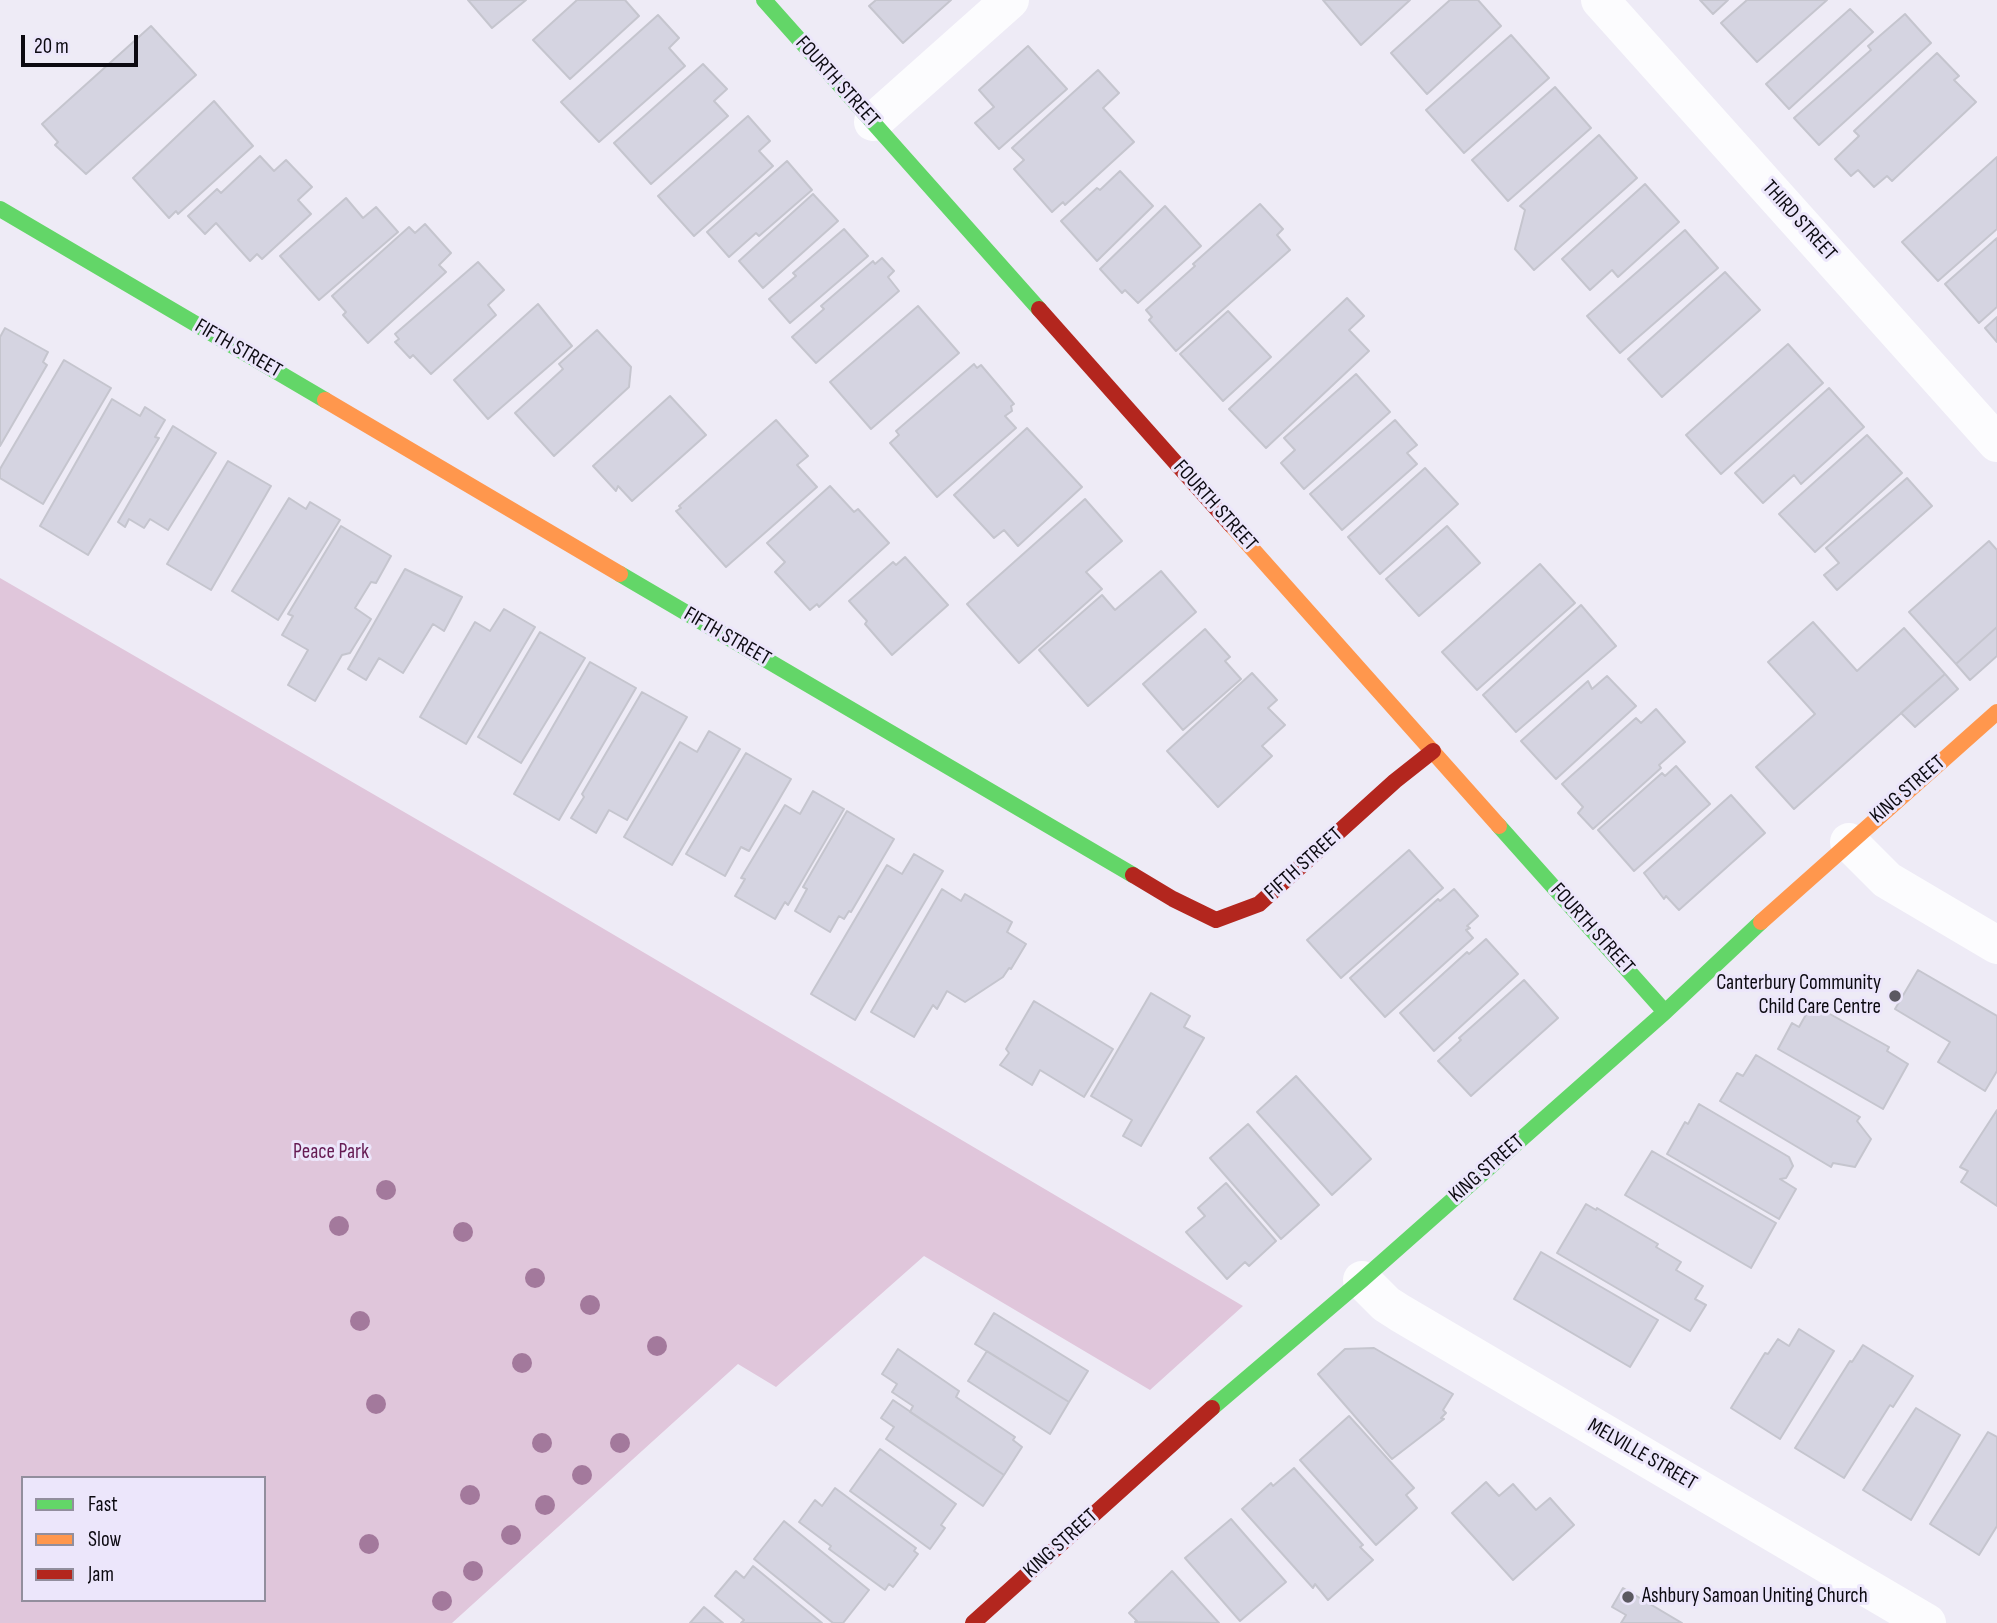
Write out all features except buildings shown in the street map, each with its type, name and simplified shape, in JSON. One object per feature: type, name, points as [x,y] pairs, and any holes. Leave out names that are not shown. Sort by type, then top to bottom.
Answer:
[{"type":"street","name":"FOURTH STREET","points":[[764,0],[1665,1012]]},
{"type":"street","points":[[873,122],[1010,0]]},
{"type":"street","name":"THIRD STREET","points":[[1600,0],[1997,443]]},
{"type":"street","name":"FIFTH STREET","points":[[0,209],[1173,899],[1216,920],[1259,904],[1395,781],[1433,751]]},
{"type":"street","name":"KING STREET","points":[[973,1623],[1232,1390],[1362,1280],[1665,1012],[1771,912],[1997,712]]},
{"type":"street","points":[[1849,842],[1887,880],[1997,945]]},
{"type":"street","name":"MELVILLE STREET","points":[[1362,1280],[1400,1314],[1927,1623]]},
{"type":"green space","name":"Peace Park","points":[[0,578],[487,860],[1243,1306],[1150,1390],[924,1256],[776,1387],[738,1364],[452,1623],[0,1623]]},
{"type":"traffic: fast","points":[[764,0],[1039,309]]},
{"type":"traffic: fast","points":[[0,209],[325,400]]},
{"type":"traffic: fast","points":[[620,574],[1133,875]]},
{"type":"traffic: fast","points":[[1499,826],[1665,1012]]},
{"type":"traffic: fast","points":[[1212,1408],[1362,1280],[1665,1012],[1761,922]]},
{"type":"traffic: slow","points":[[325,400],[620,574]]},
{"type":"traffic: slow","points":[[1231,525],[1499,826]]},
{"type":"traffic: slow","points":[[1761,922],[1997,712]]},
{"type":"traffic: jam","points":[[1039,309],[1231,525]]},
{"type":"traffic: jam","points":[[1133,875],[1216,920],[1259,904],[1395,781],[1433,751]]},
{"type":"traffic: jam","points":[[973,1623],[1212,1408]]},
{"type":"place","name":"Canterbury Community Child Care Centre","points":[[1895,996]]},
{"type":"place","name":"Ashbury Samoan Uniting Church","points":[[1628,1597]]}]
